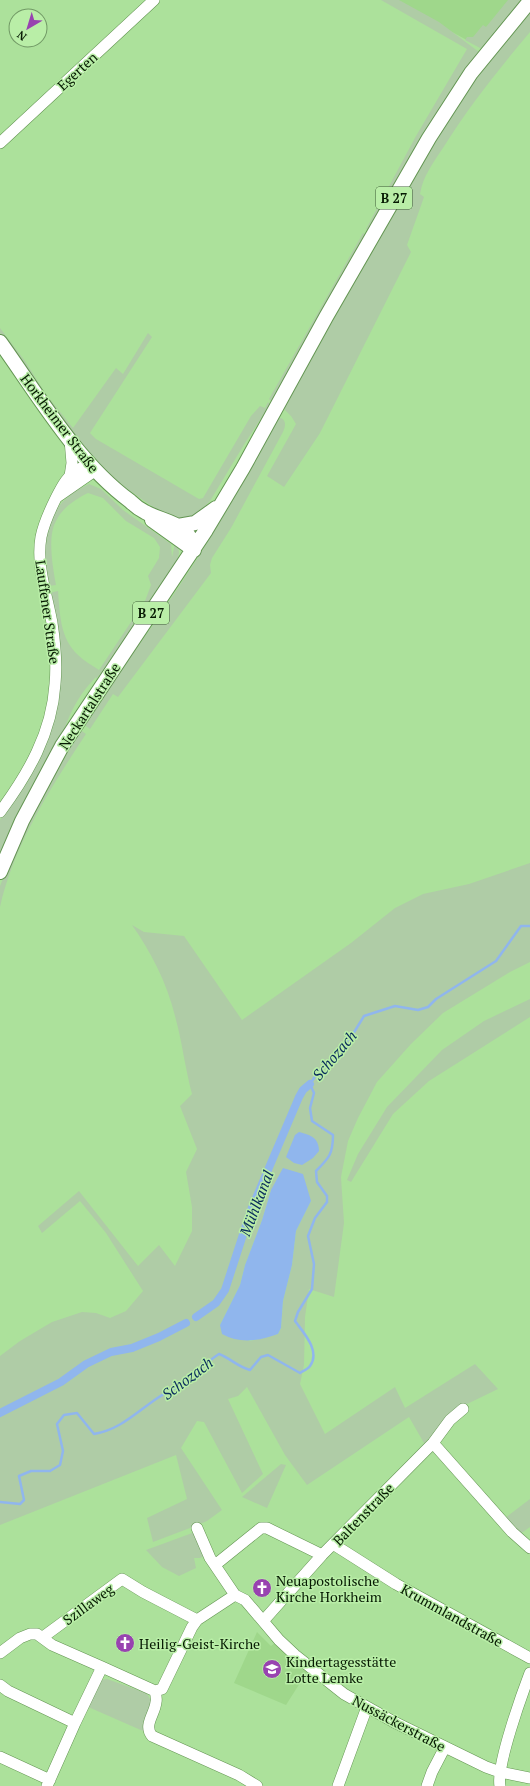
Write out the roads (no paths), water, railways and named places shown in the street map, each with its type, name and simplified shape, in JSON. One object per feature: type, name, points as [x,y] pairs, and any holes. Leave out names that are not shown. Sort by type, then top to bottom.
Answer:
[{"type":"main road","name":"B 27","points":[[194,550],[243,468],[326,317],[429,138],[471,73],[530,1]]},
{"type":"main road","name":"Horkheimer Straße","points":[[0,342],[70,440],[96,470],[114,488],[145,512],[154,523],[194,550]]},
{"type":"main road","points":[[178,526],[195,523],[221,504]]},
{"type":"main road","name":"Horkheimer Straße","points":[[145,512],[178,526],[192,538],[194,550]]},
{"type":"main road","name":"Neckartalstraße","points":[[0,872],[22,821],[43,779],[82,715],[194,550]]},
{"type":"street","name":"Egerten","points":[[0,143],[154,0]]},
{"type":"street","points":[[70,440],[72,463],[70,476]]},
{"type":"street","points":[[70,476],[81,468],[96,470]]},
{"type":"street","points":[[56,498],[96,470]]},
{"type":"street","name":"Lauffener Straße","points":[[0,812],[20,786],[30,768],[49,721],[55,685],[56,659],[52,624],[43,582],[40,557],[43,528],[56,498],[64,483],[70,476]]},
{"type":"street","name":"Baltenstraße","points":[[264,1620],[322,1555],[433,1443],[450,1420],[463,1409]]},
{"type":"street","points":[[433,1443],[512,1532],[530,1548]]},
{"type":"street","name":"Nussäckerstraße","points":[[197,1528],[215,1565],[235,1595],[245,1600],[264,1620],[279,1640],[295,1655],[344,1694],[486,1767],[500,1772],[530,1778]]},
{"type":"street","points":[[215,1565],[261,1528],[267,1528],[322,1555]]},
{"type":"street","name":"Krummlandstraße","points":[[334,1544],[396,1584],[530,1658]]},
{"type":"street","name":"Szillaweg","points":[[43,1637],[122,1579],[143,1592],[197,1620]]},
{"type":"street","points":[[0,1653],[20,1638],[30,1634],[37,1634],[52,1645],[155,1692],[162,1689],[192,1627],[197,1620],[235,1595]]},
{"type":"street","points":[[0,1757],[49,1783],[75,1723],[102,1667]]},
{"type":"street","points":[[500,1786],[500,1772],[530,1673]]},
{"type":"street","points":[[0,1685],[8,1692],[75,1723]]},
{"type":"street","points":[[155,1692],[156,1702],[149,1722],[149,1733],[152,1736],[239,1774],[252,1785]]},
{"type":"street","points":[[338,1786],[367,1707]]},
{"type":"street","points":[[427,1786],[432,1772],[445,1747]]},
{"type":"water","points":[[299,1132],[314,1138],[319,1147],[319,1151],[313,1158],[302,1165],[294,1163],[286,1157],[295,1135]]},
{"type":"water","points":[[283,1168],[303,1174],[311,1201],[296,1231],[292,1265],[283,1301],[281,1328],[278,1334],[257,1340],[243,1340],[229,1337],[222,1334],[220,1325],[240,1285],[245,1265],[262,1220],[271,1190]]},
{"type":"waterway","name":"Schozach","points":[[0,1502],[20,1504],[24,1500],[19,1476],[31,1471],[50,1471],[60,1465],[63,1451],[57,1424],[64,1415],[77,1413],[94,1434],[111,1429],[183,1383],[219,1354],[250,1370],[261,1357],[268,1355],[300,1373],[309,1367],[313,1360],[312,1348],[310,1342],[295,1321],[298,1312],[312,1289],[314,1264],[308,1236],[315,1218],[327,1202],[327,1196],[317,1182],[316,1171],[324,1163],[331,1151],[333,1135],[312,1121],[310,1108],[314,1093],[310,1084],[316,1075],[353,1034],[364,1016],[395,1006],[418,1010],[428,1007],[436,999],[496,961],[521,926],[530,926]]},
{"type":"waterway","name":"Mühlkanal","points":[[196,1317],[216,1303],[225,1290],[251,1210],[299,1097],[303,1090],[310,1084]]},
{"type":"waterway","name":"Mühlkanal","points":[[0,1413],[61,1382],[86,1364],[111,1352],[132,1348],[159,1337],[186,1323]]},
{"type":"place","name":"Neuapostolische Kirche Horkheim","points":[[262,1588]]},
{"type":"place","name":"Heilig-Geist-Kirche","points":[[125,1643]]},
{"type":"place","name":"Kindertagesstätte Lotte Lemke","points":[[272,1669]]}]
